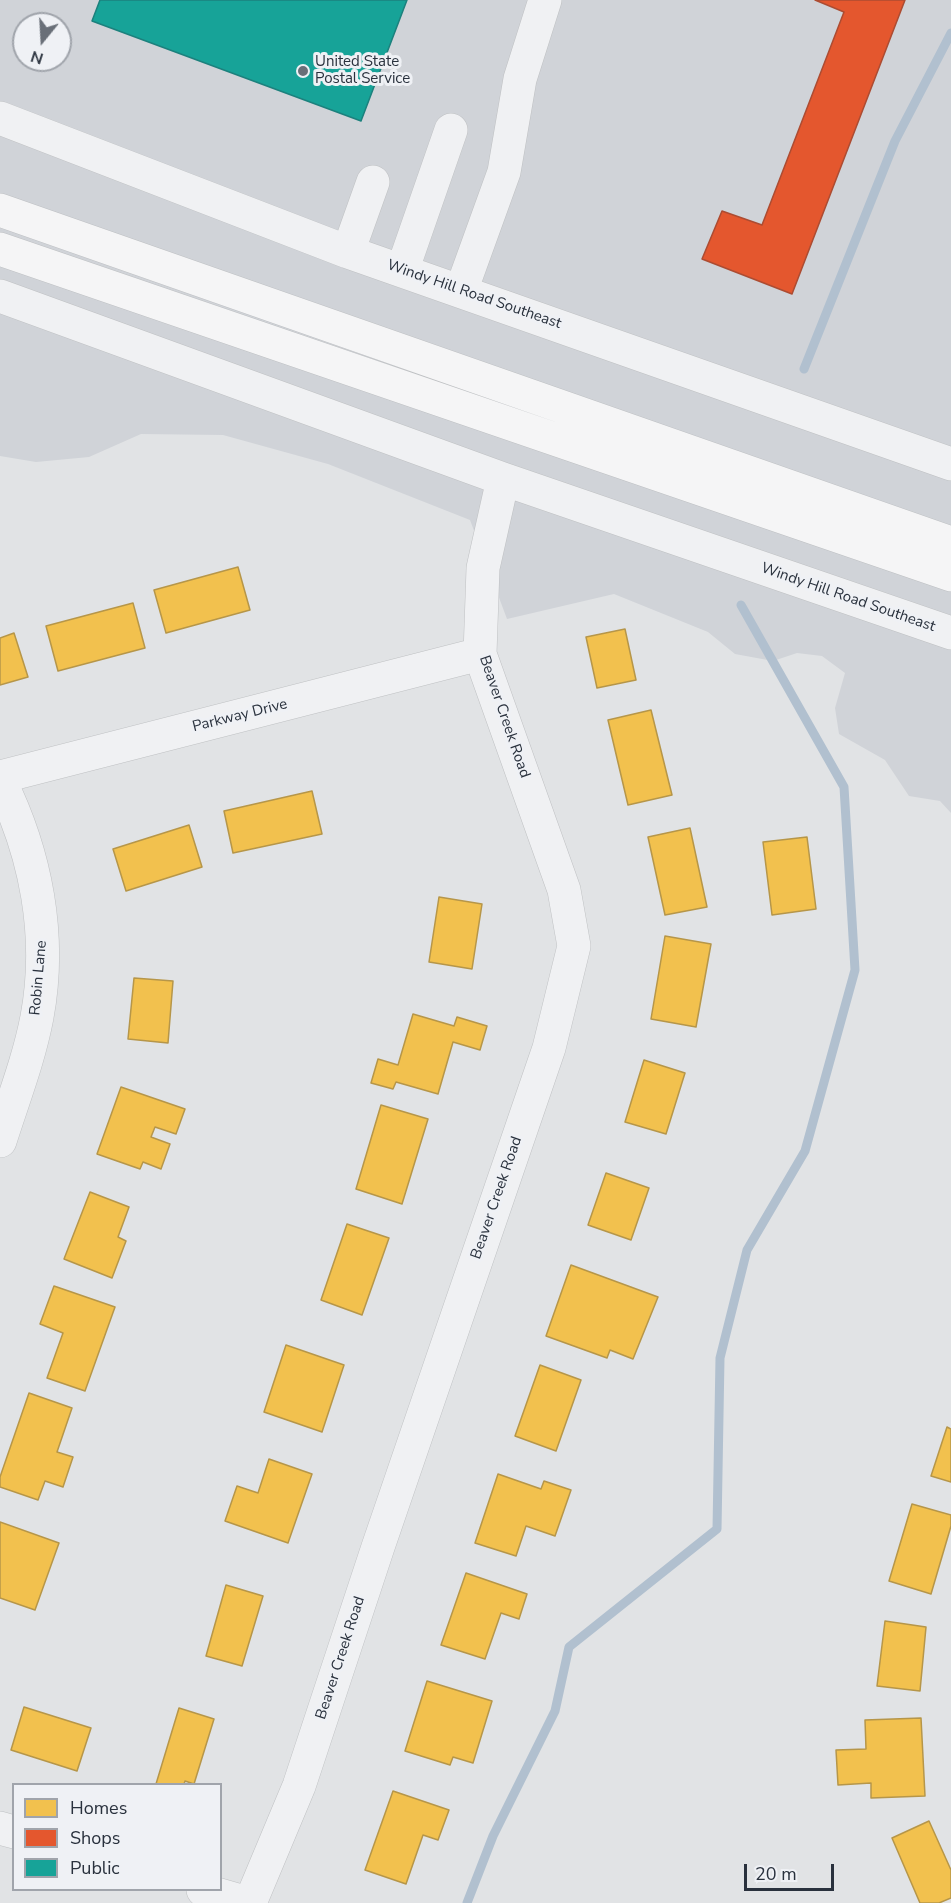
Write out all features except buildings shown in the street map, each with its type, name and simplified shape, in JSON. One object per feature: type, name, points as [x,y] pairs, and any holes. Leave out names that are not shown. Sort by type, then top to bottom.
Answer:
[{"type":"main road","points":[[0,210],[951,543]]},
{"type":"main road","points":[[0,249],[951,575]]},
{"type":"street","points":[[461,291],[504,172],[520,79],[545,0]]},
{"type":"street","name":"Windy Hill Road Southeast","points":[[0,118],[348,252],[951,464]]},
{"type":"street","points":[[402,271],[451,130]]},
{"type":"street","points":[[348,252],[374,182]]},
{"type":"street","name":"Windy Hill Road Southeast","points":[[0,296],[502,479],[951,633]]},
{"type":"street","name":"Beaver Creek Road","points":[[249,1903],[299,1786],[378,1546],[549,1048],[574,946],[564,890],[480,654],[483,568],[502,479]]},
{"type":"street","name":"Parkway Drive","points":[[0,779],[480,654]]},
{"type":"street","name":"Robin Lane","points":[[0,779],[11,803],[37,884],[43,951],[36,1018],[0,1141]]},
{"type":"street","points":[[207,1891],[249,1903]]},
{"type":"shaded area","points":[[0,0],[951,0],[951,813],[940,801],[909,796],[885,760],[839,734],[835,708],[845,673],[822,656],[797,653],[773,661],[735,654],[708,632],[614,594],[507,619],[470,520],[328,464],[223,435],[141,434],[89,457],[36,462],[0,456]]},
{"type":"waterway","points":[[804,369],[895,141],[951,33]]},
{"type":"waterway","points":[[467,1903],[493,1836],[555,1711],[569,1647],[717,1529],[720,1358],[747,1250],[805,1151],[855,970],[844,787],[741,605]]},
{"type":"place","name":"United State Postal Service","points":[[303,71]]}]
